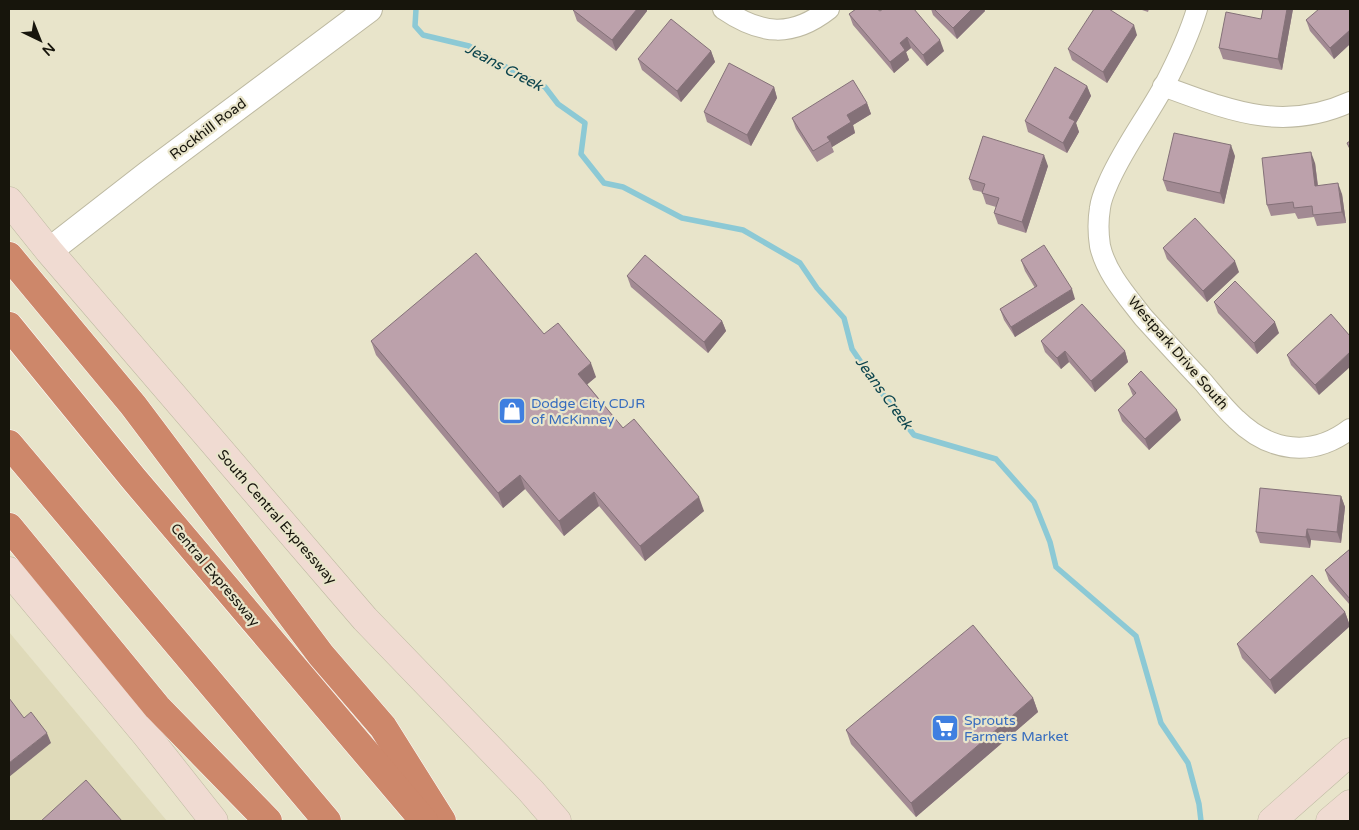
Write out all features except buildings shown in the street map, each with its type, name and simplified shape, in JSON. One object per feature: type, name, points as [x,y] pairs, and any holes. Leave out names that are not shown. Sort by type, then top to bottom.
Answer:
[{"type":"highway","points":[[9,256],[133,405],[321,655],[383,727],[442,821]]},
{"type":"highway","name":"Central Expressway","points":[[9,326],[133,478],[424,821]]},
{"type":"highway","points":[[9,444],[327,821]]},
{"type":"highway","points":[[9,527],[157,707],[268,821]]},
{"type":"main road","name":"South Central Expressway","points":[[9,201],[49,251],[365,619],[531,791],[557,821]]},
{"type":"main road","points":[[9,571],[147,736],[214,821]]},
{"type":"main road","points":[[1272,821],[1350,752]]},
{"type":"main road","points":[[1330,821],[1350,804]]},
{"type":"street","name":"Rockhill Road","points":[[49,251],[156,168],[369,9]]},
{"type":"street","points":[[723,9],[752,25],[774,30],[786,29],[810,22],[829,9]]},
{"type":"street","name":"Westpark Drive South","points":[[1197,9],[1187,38],[1164,86],[1117,165],[1106,190],[1100,206],[1098,226],[1100,247],[1108,267],[1129,300],[1143,317],[1236,420],[1255,434],[1279,446],[1300,448],[1321,445],[1343,435],[1350,429]]},
{"type":"street","points":[[1164,86],[1216,105],[1260,116],[1301,117],[1327,111],[1350,102]]},
{"type":"shaded area","points":[[9,632],[167,821],[9,821]]},
{"type":"waterway","name":"Jeans Creek","points":[[416,9],[415,26],[423,35],[469,46],[545,87],[558,104],[585,123],[581,154],[604,183],[623,187],[682,218],[743,230],[800,263],[817,288],[844,318],[852,349],[914,435],[996,459],[1034,502],[1050,542],[1056,567],[1136,636],[1161,723],[1188,763],[1199,804],[1201,821]]},
{"type":"place","name":"Dodge City CDJR of McKinney","points":[[512,411]]},
{"type":"place","name":"Sprouts Farmers Market","points":[[945,728]]}]
